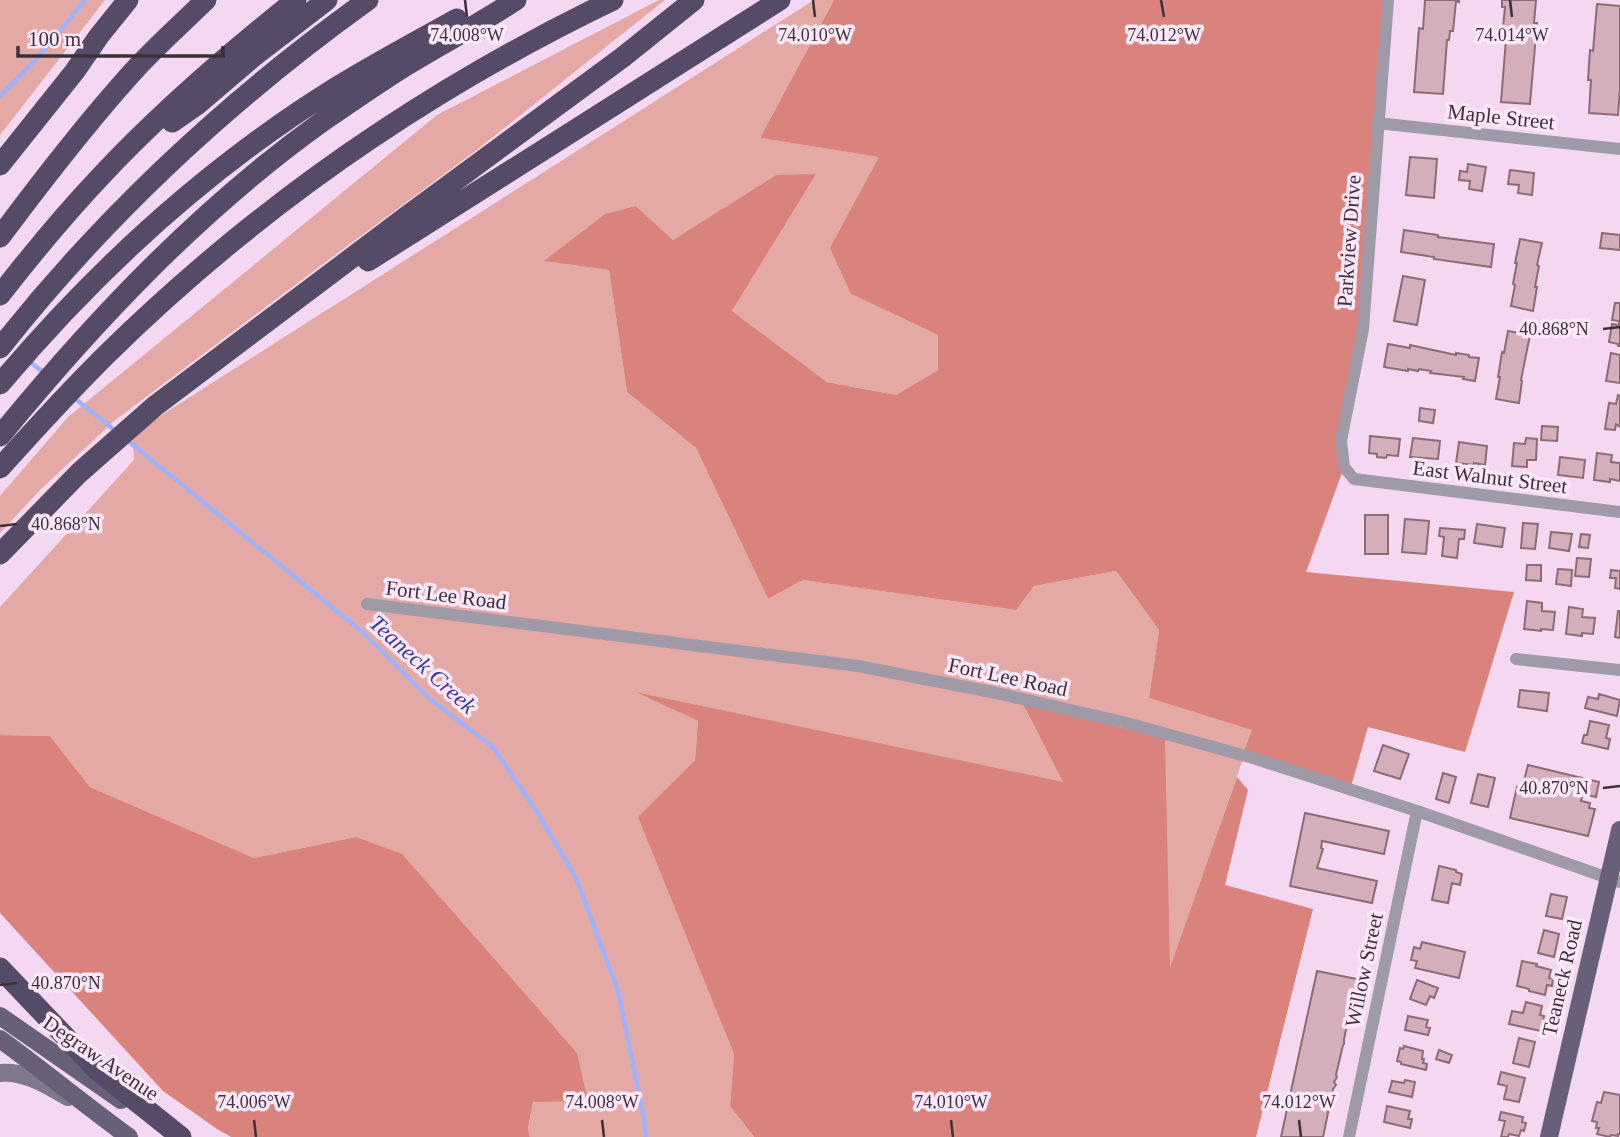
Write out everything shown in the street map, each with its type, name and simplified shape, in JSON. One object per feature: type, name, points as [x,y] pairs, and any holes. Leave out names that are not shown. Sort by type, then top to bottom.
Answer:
[{"type":"highway","points":[[0,165],[128,0]]},
{"type":"highway","points":[[75,71],[105,42],[141,0]]},
{"type":"highway","points":[[0,237],[64,154],[191,0]]},
{"type":"highway","points":[[142,62],[206,0]]},
{"type":"highway","points":[[0,295],[58,225],[123,154],[219,65],[296,0]]},
{"type":"highway","points":[[123,154],[198,104],[327,0]]},
{"type":"highway","points":[[0,348],[89,245],[198,136],[276,69],[368,0]]},
{"type":"highway","points":[[6,377],[97,277],[162,216],[232,160],[336,88],[495,0]]},
{"type":"highway","points":[[0,436],[110,310],[223,200],[272,160],[373,86],[516,0]]},
{"type":"highway","points":[[0,468],[81,380],[130,332],[244,232],[311,181],[450,88],[613,0]]},
{"type":"highway","points":[[0,554],[51,501],[134,424],[406,217],[634,49],[694,0]]},
{"type":"highway","points":[[290,306],[360,266],[780,0]]},
{"type":"highway","points":[[0,968],[97,1070],[178,1137]]},
{"type":"main road","name":"Teaneck Road","points":[[1549,1137],[1615,880],[1620,830]]},
{"type":"main road","name":"Degraw Avenue","points":[[0,1016],[178,1137]]},
{"type":"main road","name":"Degraw Avenue","points":[[0,1039],[129,1137]]},
{"type":"main road","points":[[0,1073],[27,1076],[87,1107]]},
{"type":"street","name":"Parkview Drive","points":[[1354,479],[1344,467],[1340,441],[1363,330],[1388,0]]},
{"type":"street","name":"Maple Street","points":[[1377,123],[1620,149]]},
{"type":"street","name":"East Walnut Street","points":[[1354,479],[1620,512]]},
{"type":"street","name":"Fort Lee Road","points":[[366,604],[886,671],[996,693],[1123,722],[1253,758],[1417,811],[1615,880]]},
{"type":"street","points":[[1516,659],[1620,670]]},
{"type":"street","name":"Willow Street","points":[[1349,1137],[1417,811]]},
{"type":"shaded area","points":[[0,0],[105,0],[0,135]]},
{"type":"shaded area","points":[[659,0],[665,0],[478,149],[114,421],[39,491],[0,533],[0,496],[68,417],[437,115]]},
{"type":"shaded area","points":[[814,0],[834,0],[760,138],[880,157],[851,294],[938,335],[938,370],[896,395],[827,382],[732,311],[815,175],[776,175],[673,240],[636,206],[605,214],[545,261],[609,270],[627,392],[696,448],[768,599],[803,580],[1015,610],[1034,586],[1116,571],[1159,630],[1149,698],[1253,730],[1170,970],[1022,703],[1064,783],[640,693],[698,721],[695,760],[639,817],[734,1054],[730,1106],[754,1137],[530,1137],[528,1130],[533,1102],[356,837],[254,858],[90,787],[50,736],[0,735],[0,607],[134,460],[132,434]]},
{"type":"shaded area","points":[[834,0],[1386,0],[1367,272],[1341,441],[1344,467],[1306,572],[1514,592],[1465,752],[1368,727],[1350,790],[1243,755],[1252,730],[1149,698],[1159,630],[1116,571],[1034,586],[1016,610],[803,580],[768,599],[696,448],[627,392],[609,270],[544,261],[605,214],[636,206],[673,240],[776,175],[816,174],[732,311],[827,382],[896,395],[938,370],[938,335],[851,294],[830,248],[879,157],[760,138]]},
{"type":"shaded area","points":[[636,692],[1063,782],[1022,702],[1165,739],[1170,968],[1237,777],[1248,790],[1225,885],[1313,909],[1256,1137],[754,1137],[730,1106],[734,1054],[638,817],[695,760],[698,721]]},
{"type":"shaded area","points":[[0,735],[50,736],[90,787],[254,858],[356,837],[402,854],[577,1053],[588,1101],[533,1102],[528,1129],[530,1137],[231,1137],[217,1129],[163,1091],[0,913]]},
{"type":"building","points":[[1425,0],[1459,0],[1456,1],[1453,31],[1450,31],[1447,40],[1443,94],[1414,92],[1419,28],[1423,29]]},
{"type":"building","points":[[1502,0],[1536,0],[1534,23],[1537,23],[1530,104],[1501,102],[1506,39],[1502,38],[1505,7],[1502,7]]},
{"type":"building","points":[[1597,4],[1620,6],[1618,115],[1589,113],[1590,50],[1593,51]]},
{"type":"building","points":[[1410,157],[1437,159],[1434,198],[1406,195]]},
{"type":"building","points":[[1468,164],[1486,167],[1482,191],[1469,189],[1470,181],[1459,180],[1460,171],[1467,172]]},
{"type":"building","points":[[1510,170],[1534,173],[1532,195],[1518,193],[1519,185],[1508,184]]},
{"type":"building","points":[[1404,230],[1494,244],[1491,267],[1401,252]]},
{"type":"building","points":[[1602,233],[1620,235],[1620,250],[1600,248]]},
{"type":"building","points":[[1520,239],[1542,243],[1533,311],[1511,306]]},
{"type":"building","points":[[1403,276],[1425,280],[1417,325],[1394,321]]},
{"type":"building","points":[[1615,303],[1620,303],[1620,346],[1609,342],[1612,324],[1619,325],[1619,321],[1612,320]]},
{"type":"building","points":[[1508,331],[1530,335],[1519,403],[1496,399],[1502,352],[1504,353]]},
{"type":"building","points":[[1388,344],[1410,348],[1410,345],[1479,358],[1475,381],[1419,369],[1408,371],[1384,367]]},
{"type":"building","points":[[1611,353],[1620,355],[1620,383],[1606,381]]},
{"type":"building","points":[[1618,395],[1620,427],[1616,424],[1615,430],[1605,429],[1609,403],[1616,404]]},
{"type":"building","points":[[1420,408],[1435,410],[1433,423],[1419,421]]},
{"type":"building","points":[[1542,426],[1558,427],[1557,441],[1541,440]]},
{"type":"building","points":[[1370,436],[1400,439],[1398,456],[1387,455],[1386,458],[1369,453]]},
{"type":"building","points":[[1413,438],[1440,441],[1438,459],[1410,457]]},
{"type":"building","points":[[1526,438],[1537,439],[1536,460],[1527,460],[1527,467],[1512,466],[1514,443],[1525,444]]},
{"type":"building","points":[[1459,442],[1487,446],[1485,465],[1456,463]]},
{"type":"building","points":[[1597,453],[1612,455],[1611,462],[1620,463],[1620,481],[1594,480]]},
{"type":"building","points":[[1560,457],[1585,460],[1583,478],[1558,475]]},
{"type":"building","points":[[1365,515],[1388,515],[1388,554],[1365,554]]},
{"type":"building","points":[[1405,519],[1429,521],[1426,554],[1402,552]]},
{"type":"building","points":[[1523,523],[1538,524],[1535,549],[1521,548]]},
{"type":"building","points":[[1477,524],[1505,528],[1502,547],[1474,543]]},
{"type":"building","points":[[1440,528],[1465,530],[1464,539],[1459,539],[1457,558],[1442,556],[1444,537],[1439,536]]},
{"type":"building","points":[[1551,532],[1572,534],[1569,551],[1549,548]]},
{"type":"building","points":[[1581,534],[1590,535],[1588,548],[1579,547]]},
{"type":"building","points":[[1577,558],[1591,559],[1589,577],[1575,576]]},
{"type":"building","points":[[1527,565],[1541,565],[1541,581],[1526,580]]},
{"type":"building","points":[[1558,569],[1572,570],[1571,586],[1556,584]]},
{"type":"building","points":[[1611,570],[1620,571],[1620,589],[1615,588],[1616,578],[1610,578]]},
{"type":"building","points":[[1527,601],[1542,603],[1542,611],[1555,612],[1553,630],[1524,629]]},
{"type":"building","points":[[1569,607],[1583,609],[1582,617],[1595,618],[1593,634],[1566,634]]},
{"type":"building","points":[[1620,611],[1620,638],[1615,637]]},
{"type":"building","points":[[1520,690],[1549,693],[1547,711],[1518,707]]},
{"type":"building","points":[[1599,694],[1620,700],[1617,716],[1585,708],[1588,697],[1598,699]]},
{"type":"building","points":[[1590,721],[1609,725],[1606,738],[1610,739],[1608,749],[1582,743]]},
{"type":"building","points":[[1383,745],[1409,754],[1400,779],[1374,771]]},
{"type":"building","points":[[1528,765],[1599,782],[1596,797],[1583,794],[1581,801],[1590,803],[1589,808],[1595,809],[1588,836],[1510,818],[1517,787],[1522,788]]},
{"type":"building","points":[[1443,773],[1456,777],[1449,803],[1436,799]]},
{"type":"building","points":[[1478,774],[1495,778],[1488,807],[1471,803]]},
{"type":"building","points":[[1305,813],[1389,831],[1384,854],[1322,841],[1323,849],[1317,868],[1377,881],[1372,903],[1290,886]]},
{"type":"building","points":[[1439,866],[1462,874],[1460,885],[1452,883],[1448,903],[1432,900]]},
{"type":"building","points":[[1551,894],[1567,897],[1562,919],[1546,916]]},
{"type":"building","points":[[1544,930],[1559,934],[1554,957],[1538,953]]},
{"type":"building","points":[[1422,942],[1465,952],[1459,978],[1415,968],[1417,961],[1411,960],[1414,947],[1420,949]]},
{"type":"building","points":[[1522,961],[1551,970],[1549,978],[1553,979],[1552,986],[1547,985],[1545,995],[1517,986]]},
{"type":"building","points":[[1317,971],[1357,979],[1334,1082],[1336,1085],[1323,1137],[1281,1137]]},
{"type":"building","points":[[1417,980],[1438,988],[1434,998],[1430,996],[1426,1005],[1410,999]]},
{"type":"building","points":[[1526,1002],[1542,1006],[1540,1015],[1544,1016],[1541,1031],[1509,1024],[1512,1011],[1523,1013]]},
{"type":"building","points":[[1408,1016],[1428,1020],[1428,1035],[1405,1030]]},
{"type":"building","points":[[1519,1038],[1535,1042],[1529,1067],[1513,1063]]},
{"type":"building","points":[[1404,1046],[1423,1051],[1422,1059],[1423,1063],[1427,1064],[1426,1070],[1397,1061],[1400,1048],[1403,1049]]},
{"type":"building","points":[[1439,1050],[1452,1055],[1449,1063],[1436,1059]]},
{"type":"building","points":[[1501,1072],[1525,1078],[1519,1102],[1504,1099],[1507,1086],[1498,1084]]},
{"type":"building","points":[[1405,1080],[1415,1082],[1412,1097],[1389,1092],[1392,1081],[1404,1083]]},
{"type":"building","points":[[1604,1092],[1620,1095],[1618,1136],[1597,1134],[1597,1122],[1592,1121],[1597,1102],[1601,1103]]},
{"type":"building","points":[[1387,1106],[1410,1111],[1410,1128],[1384,1122]]},
{"type":"building","points":[[1501,1112],[1523,1117],[1522,1122],[1526,1123],[1519,1136],[1509,1134],[1508,1137],[1501,1137],[1505,1121],[1499,1120]]},
{"type":"waterway","name":"Teaneck Creek","points":[[0,96],[39,56],[85,0]]},
{"type":"waterway","name":"Teaneck Creek","points":[[29,361],[44,373]]},
{"type":"waterway","name":"Teaneck Creek","points":[[73,397],[118,433]]},
{"type":"waterway","name":"Teaneck Creek","points":[[127,440],[361,631],[431,700],[493,747],[535,809],[576,878],[618,991],[646,1137]]}]
